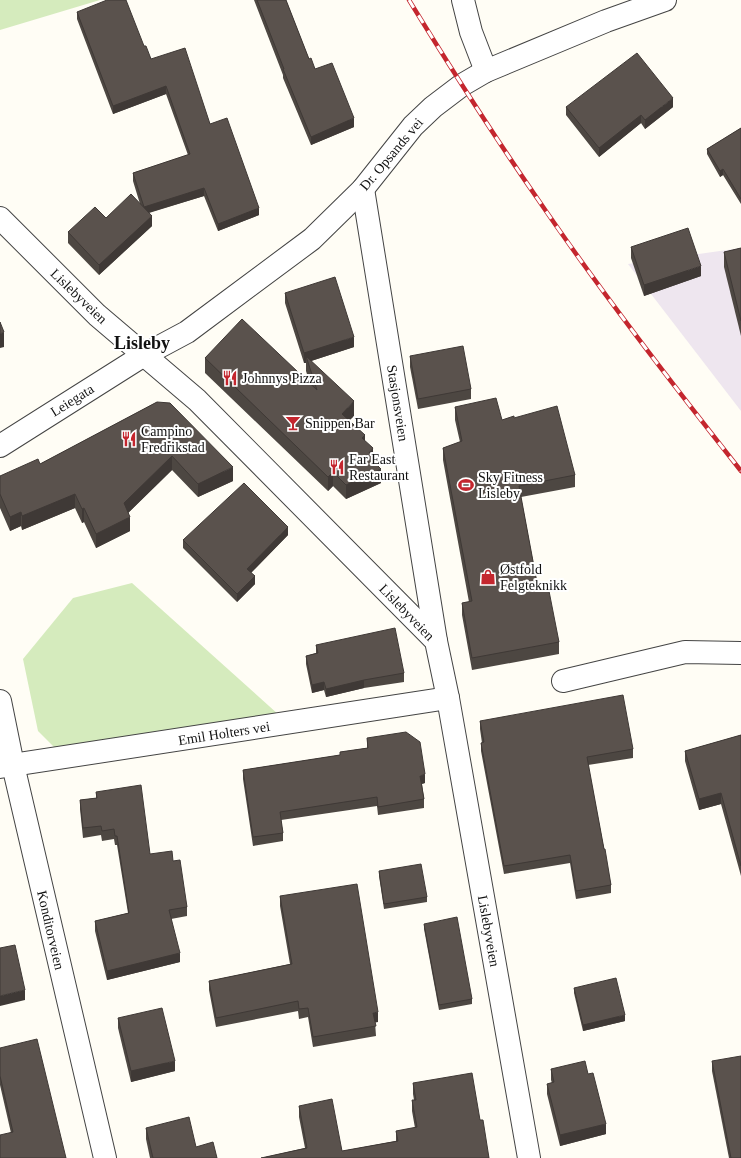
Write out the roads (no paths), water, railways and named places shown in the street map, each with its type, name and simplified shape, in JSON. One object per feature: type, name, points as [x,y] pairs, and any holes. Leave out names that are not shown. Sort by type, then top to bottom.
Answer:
[{"type":"street","points":[[463,0],[472,32],[486,71]]},
{"type":"street","name":"Dr. Opsands vei","points":[[144,355],[187,332],[312,239],[363,189],[413,126],[433,107],[462,85],[486,71],[606,21],[665,0]]},
{"type":"street","name":"Stasjonsveien","points":[[363,189],[436,641]]},
{"type":"street","name":"Lislebyveien","points":[[0,218],[97,315],[197,400],[436,641],[448,698],[529,1158]]},
{"type":"street","name":"Leiegata","points":[[0,446],[144,355]]},
{"type":"street","points":[[563,681],[685,652],[741,653]]},
{"type":"street","name":"Emil Holters vei","points":[[6,766],[448,698]]},
{"type":"street","name":"Konditorveien","points":[[0,701],[6,766],[105,1158]]},
{"type":"railway","points":[[409,0],[520,174],[561,233],[637,336],[741,471]]},
{"type":"place","name":"Johnnys Pizza","points":[[230,378]]},
{"type":"place","name":"Snippen Bar","points":[[293,423]]},
{"type":"place","name":"Campino Fredrikstad","points":[[129,439]]},
{"type":"place","name":"Far East Restaurant","points":[[337,467]]},
{"type":"place","name":"Sky Fitness Lisleby","points":[[466,485]]},
{"type":"place","name":"Østfold Felgteknikk","points":[[488,577]]},
{"type":"district","name":"Lisleby","points":[[142,343]]}]
